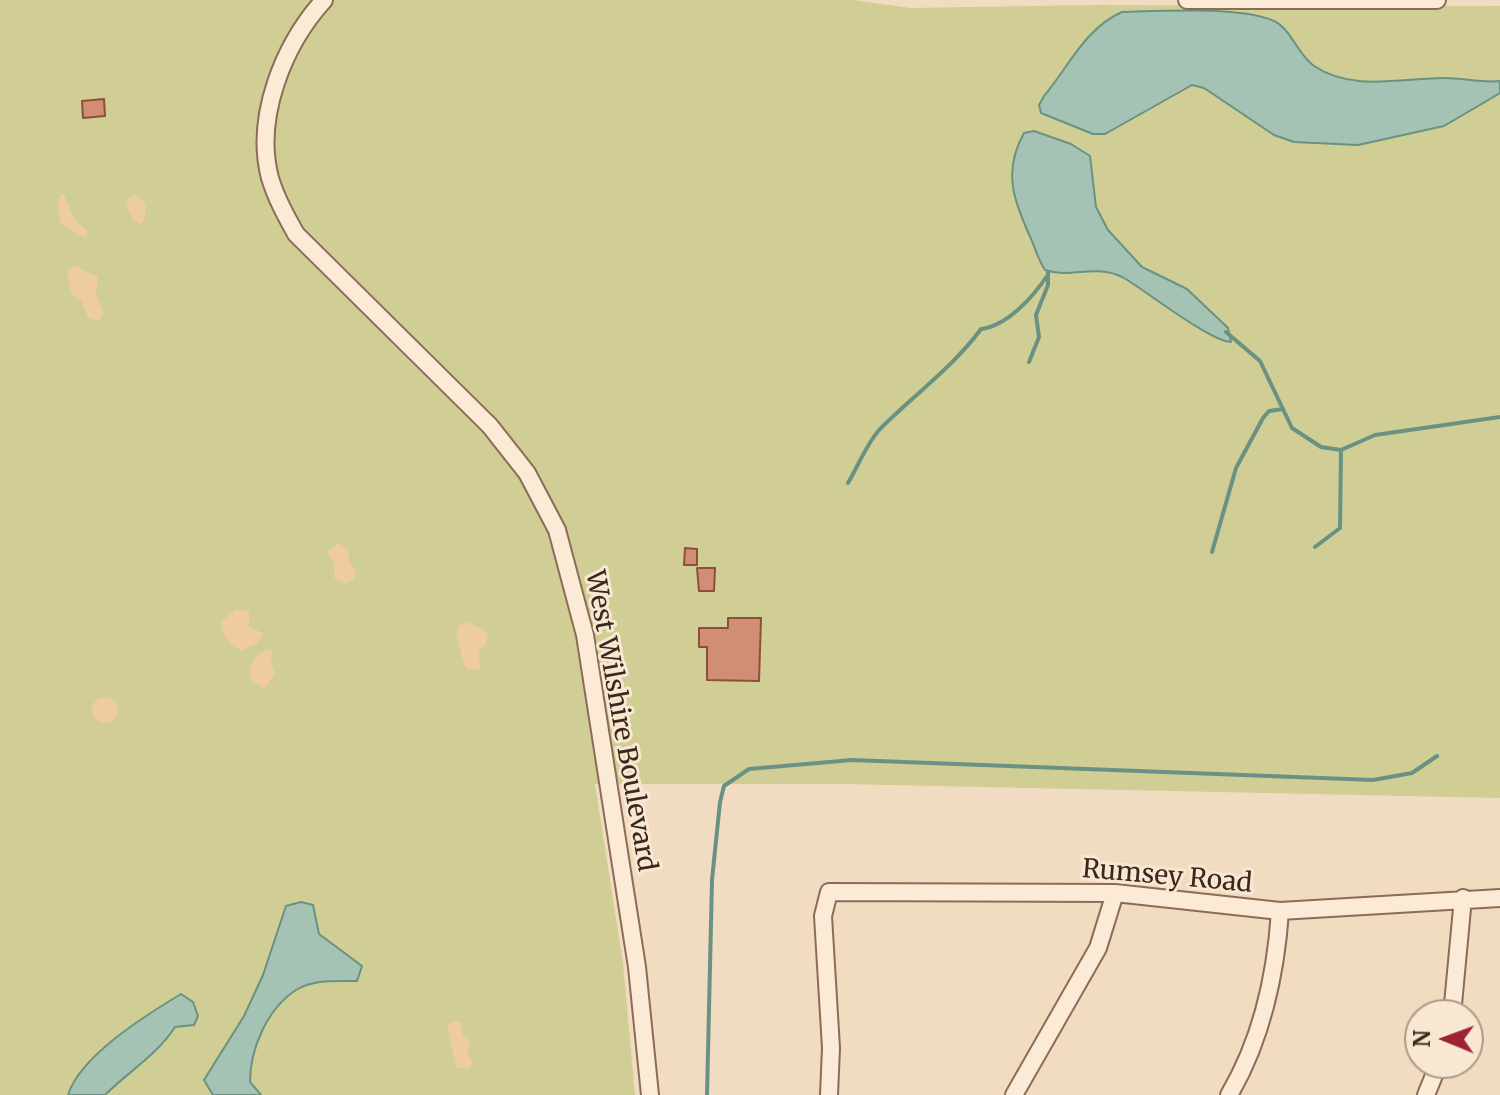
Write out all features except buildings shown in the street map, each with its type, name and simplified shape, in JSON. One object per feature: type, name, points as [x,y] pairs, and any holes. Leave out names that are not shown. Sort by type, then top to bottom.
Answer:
[{"type":"street","name":"West Wilshire Boulevard","points":[[324,0],[297,31],[276,79],[268,126],[269,175],[281,207],[296,234],[490,426],[527,473],[557,530],[578,598],[590,666],[637,967],[650,1095]]},
{"type":"street","points":[[1187,0],[1437,0]]},
{"type":"street","name":"Rumsey Road","points":[[829,1095],[831,1048],[823,916],[829,892],[1115,893],[1280,911],[1500,898]]},
{"type":"street","points":[[1014,1095],[1098,948],[1115,893]]},
{"type":"street","points":[[1454,999],[1463,898]]},
{"type":"street","points":[[1229,1095],[1262,1016],[1274,963],[1280,911]]},
{"type":"shaded area","points":[[0,0],[853,0],[910,8],[1500,6],[1500,798],[843,784],[595,784],[623,963],[635,1095],[0,1095]]},
{"type":"shaded area","points":[[1200,10],[1260,16],[1280,25],[1308,61],[1329,74],[1378,82],[1445,78],[1500,81],[1500,93],[1444,126],[1358,145],[1294,142],[1274,135],[1204,88],[1192,85],[1105,134],[1093,134],[1041,113],[1039,105],[1044,96],[1087,38],[1122,12]]},
{"type":"shaded area","points":[[1034,131],[1071,144],[1090,156],[1096,207],[1108,230],[1142,267],[1187,289],[1228,328],[1231,342],[1209,334],[1114,274],[1045,270],[1020,213],[1013,187],[1013,161],[1017,147],[1024,133]]},
{"type":"shaded area","points":[[301,902],[313,905],[319,934],[362,966],[357,981],[326,981],[296,990],[277,1008],[257,1043],[250,1082],[261,1095],[213,1095],[204,1080],[244,1016],[263,975],[286,906]]},
{"type":"shaded area","points":[[181,994],[193,1002],[198,1016],[194,1025],[175,1027],[151,1055],[105,1095],[68,1095],[75,1080],[100,1051]]},
{"type":"sand","points":[[63,193],[74,219],[87,231],[86,239],[61,224],[57,200]]},
{"type":"sand","points":[[135,195],[146,204],[145,219],[141,224],[132,218],[126,200]]},
{"type":"sand","points":[[75,266],[98,277],[96,292],[104,314],[98,321],[88,318],[82,301],[71,293],[67,271]]},
{"type":"sand","points":[[338,543],[348,550],[350,564],[356,571],[354,580],[345,584],[334,578],[335,564],[327,552]]},
{"type":"sand","points":[[236,609],[249,612],[249,626],[264,634],[256,644],[241,650],[230,643],[221,626],[221,622]]},
{"type":"sand","points":[[466,622],[483,629],[488,635],[486,644],[479,650],[480,669],[467,669],[462,657],[456,635],[459,626]]},
{"type":"sand","points":[[269,649],[273,650],[271,662],[275,674],[264,688],[251,680],[251,669],[256,657]]},
{"type":"sand","points":[[105,697],[114,701],[118,710],[114,719],[105,723],[96,719],[92,710],[96,701]]},
{"type":"sand","points":[[453,1021],[460,1022],[463,1036],[470,1041],[468,1054],[473,1062],[469,1069],[456,1067],[447,1025]]},
{"type":"waterway","points":[[1029,362],[1039,337],[1036,315],[1048,285],[1048,272]]},
{"type":"waterway","points":[[848,483],[880,429],[946,368],[981,329],[1010,316],[1047,276]]},
{"type":"waterway","points":[[1226,332],[1260,361],[1292,428],[1321,447],[1341,450],[1375,435],[1500,417]]},
{"type":"waterway","points":[[1212,552],[1236,468],[1263,418],[1269,411],[1283,409]]},
{"type":"waterway","points":[[1315,547],[1340,528],[1341,450]]},
{"type":"waterway","points":[[707,1095],[712,880],[720,802],[724,786],[749,769],[852,760],[1373,780],[1412,773],[1437,756]]}]
